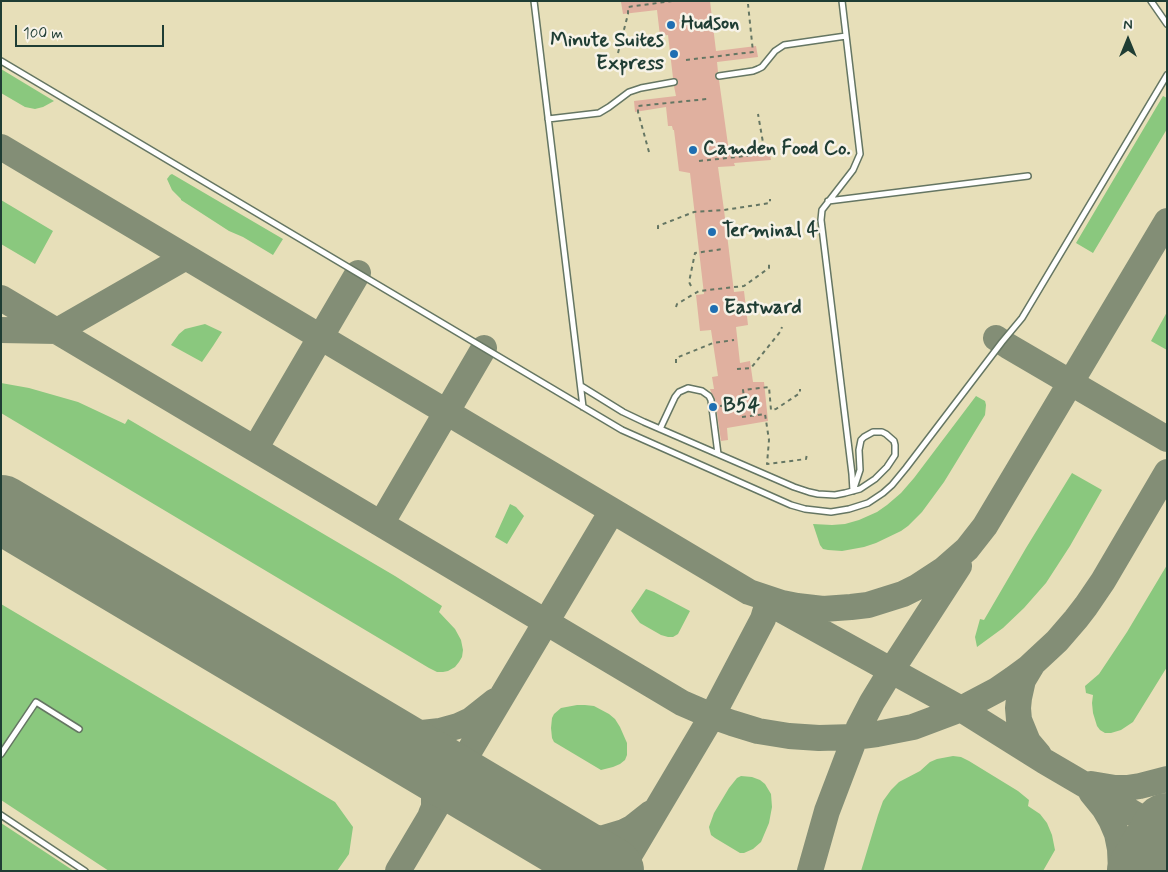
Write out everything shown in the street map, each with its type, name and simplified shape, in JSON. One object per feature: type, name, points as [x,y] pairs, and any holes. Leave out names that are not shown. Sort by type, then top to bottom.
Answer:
[{"type":"lane","points":[[534,1],[583,407]]},
{"type":"lane","points":[[842,1],[860,154],[853,170],[822,210],[821,225],[852,491]]},
{"type":"lane","points":[[1151,1],[1167,24]]},
{"type":"lane","points":[[718,76],[758,69],[784,45],[846,36]]},
{"type":"lane","points":[[1,61],[634,437],[798,507],[814,511],[831,512],[858,507],[875,499],[900,477],[1022,318],[1167,75]]},
{"type":"lane","points":[[548,119],[599,113],[629,92],[674,82]]},
{"type":"lane","points":[[828,201],[1028,176]]},
{"type":"lane","points":[[581,386],[622,412],[660,429],[809,492],[826,495],[852,491],[875,480],[881,474],[893,458],[895,450],[894,441],[886,434],[873,432],[862,440],[859,450],[860,470],[852,491]]},
{"type":"lane","points":[[660,429],[679,392],[688,388],[702,391],[711,400],[718,454]]},
{"type":"lane","points":[[1,754],[36,702],[80,729]]},
{"type":"lane","points":[[1,815],[85,871]]},
{"type":"path","points":[[618,53],[628,7],[672,1]]},
{"type":"path","points":[[686,60],[753,52],[748,4]]},
{"type":"path","points":[[649,152],[638,106],[707,99]]},
{"type":"path","points":[[699,162],[765,154],[758,114]]},
{"type":"path","points":[[658,229],[658,226],[694,212],[724,210],[770,203],[770,199]]},
{"type":"path","points":[[691,286],[689,282],[695,253],[723,249]]},
{"type":"path","points":[[676,307],[677,304],[704,290],[744,286],[769,268],[769,264]]},
{"type":"path","points":[[737,369],[751,368],[782,327]]},
{"type":"path","points":[[676,362],[676,358],[713,343],[734,340]]},
{"type":"path","points":[[741,406],[745,405],[743,390],[769,387],[771,410],[776,409],[800,393],[800,389]]},
{"type":"path","points":[[713,407],[730,406]]},
{"type":"path","points":[[742,417],[765,414],[769,440],[767,464],[806,459],[807,454]]},
{"type":"green space","points":[[1,69],[54,101],[35,109],[25,107],[1,93]]},
{"type":"green space","points":[[1163,96],[1167,98],[1167,129],[1093,253],[1076,243]]},
{"type":"green space","points":[[172,174],[283,239],[273,255],[229,231],[181,200],[172,190],[167,179]]},
{"type":"green space","points":[[1,200],[53,231],[35,264],[1,244]]},
{"type":"green space","points":[[1167,312],[1167,350],[1151,341]]},
{"type":"green space","points":[[205,324],[222,332],[202,362],[171,345],[185,329]]},
{"type":"green space","points":[[1,383],[29,388],[78,402],[125,424],[128,419],[395,576],[442,606],[439,612],[455,629],[461,640],[463,650],[459,662],[455,667],[443,672],[437,672],[429,668],[1,413]]},
{"type":"green space","points":[[976,396],[985,401],[985,415],[944,482],[922,512],[908,526],[876,543],[864,547],[842,551],[823,549],[813,524],[845,524],[877,512],[887,505],[914,478]]},
{"type":"green space","points":[[1072,473],[1102,490],[1046,583],[1003,628],[977,647],[975,637],[980,619],[984,620]]},
{"type":"green space","points":[[510,504],[516,507],[524,516],[507,544],[495,537]]},
{"type":"green space","points":[[1167,565],[1167,667],[1133,722],[1121,730],[1105,733],[1097,726],[1093,713],[1093,695],[1086,693],[1085,686],[1099,674],[1127,632]]},
{"type":"green space","points":[[646,589],[690,611],[678,634],[673,637],[661,635],[640,623],[631,611]]},
{"type":"green space","points":[[1,604],[335,802],[353,827],[349,854],[337,871],[109,871],[1,800]]},
{"type":"green space","points":[[577,705],[594,706],[615,719],[627,743],[627,755],[620,764],[601,770],[554,742],[551,728],[554,714],[561,708]]},
{"type":"green space","points":[[953,756],[969,761],[1018,791],[1029,800],[1028,806],[1040,814],[1047,823],[1052,835],[1055,850],[1043,871],[861,871],[883,801],[891,790],[899,782],[920,771],[930,762]]},
{"type":"green space","points":[[741,776],[752,777],[765,784],[771,794],[772,807],[769,823],[761,842],[753,849],[744,853],[740,853],[715,838],[711,835],[709,827],[714,813],[729,788]]},
{"type":"green space","points":[[1,823],[74,871],[1,871]]},
{"type":"building","name":"Terminal 4","points":[[710,1],[716,51],[756,46],[758,57],[717,62],[718,72],[715,76],[719,80],[729,152],[769,148],[771,160],[734,163],[735,166],[718,167],[734,292],[744,291],[748,325],[736,327],[740,363],[750,361],[753,382],[764,382],[768,421],[727,428],[728,440],[721,441],[715,399],[710,389],[714,389],[712,377],[718,376],[711,330],[700,331],[696,295],[704,294],[690,173],[679,171],[674,130],[672,126],[668,126],[666,107],[635,112],[634,101],[676,96],[674,86],[678,82],[677,79],[673,78],[668,35],[660,36],[657,10],[623,14],[621,2]]},
{"type":"taxiway","points":[[1,147],[749,592],[782,603],[823,609],[868,605],[903,594],[943,570],[967,549],[985,526],[1167,221]]},
{"type":"taxiway","points":[[1,330],[57,331],[186,257]]},
{"type":"taxiway","points":[[255,449],[358,273]]},
{"type":"taxiway","points":[[1,298],[682,703],[732,723],[758,731],[789,736],[819,738],[854,737],[913,727],[961,709],[997,690],[1013,679],[1057,641],[1086,606],[1103,581],[1167,472]]},
{"type":"taxiway","points":[[996,338],[1167,439]]},
{"type":"taxiway","points":[[381,524],[484,348]]},
{"type":"taxiway","points":[[398,871],[612,511]]},
{"type":"taxiway","points":[[810,871],[827,811],[859,727],[891,671],[959,566]]},
{"type":"taxiway","points":[[620,871],[712,716],[763,619],[769,599]]},
{"type":"taxiway","points":[[780,609],[961,709],[1044,761],[1167,833]]},
{"type":"taxiway","points":[[1032,665],[1023,680],[1018,708],[1019,720],[1028,742],[1039,755]]},
{"type":"taxiway","points":[[330,705],[370,725],[389,731],[422,733],[458,726],[471,720],[495,701]]},
{"type":"taxiway","points":[[394,742],[421,762],[427,771],[434,794],[434,807],[431,814]]},
{"type":"taxiway","points":[[1091,784],[1127,788],[1167,779]]},
{"type":"taxiway","points":[[1091,792],[1104,808],[1117,834],[1121,871]]},
{"type":"taxiway","points":[[552,836],[582,839],[604,838],[632,828],[651,813]]},
{"type":"runway","points":[[1,509],[610,871]]},
{"type":"runway","points":[[1141,871],[1167,827]]},
{"type":"place","name":"Hudson","points":[[671,25]]},
{"type":"place","name":"Minute Suites Express","points":[[674,54]]},
{"type":"place","name":"Camden Food Co.","points":[[693,150]]},
{"type":"place","name":"Terminal 4","points":[[712,232]]},
{"type":"place","name":"Eastward","points":[[714,309]]},
{"type":"place","name":"B54","points":[[713,407]]}]
